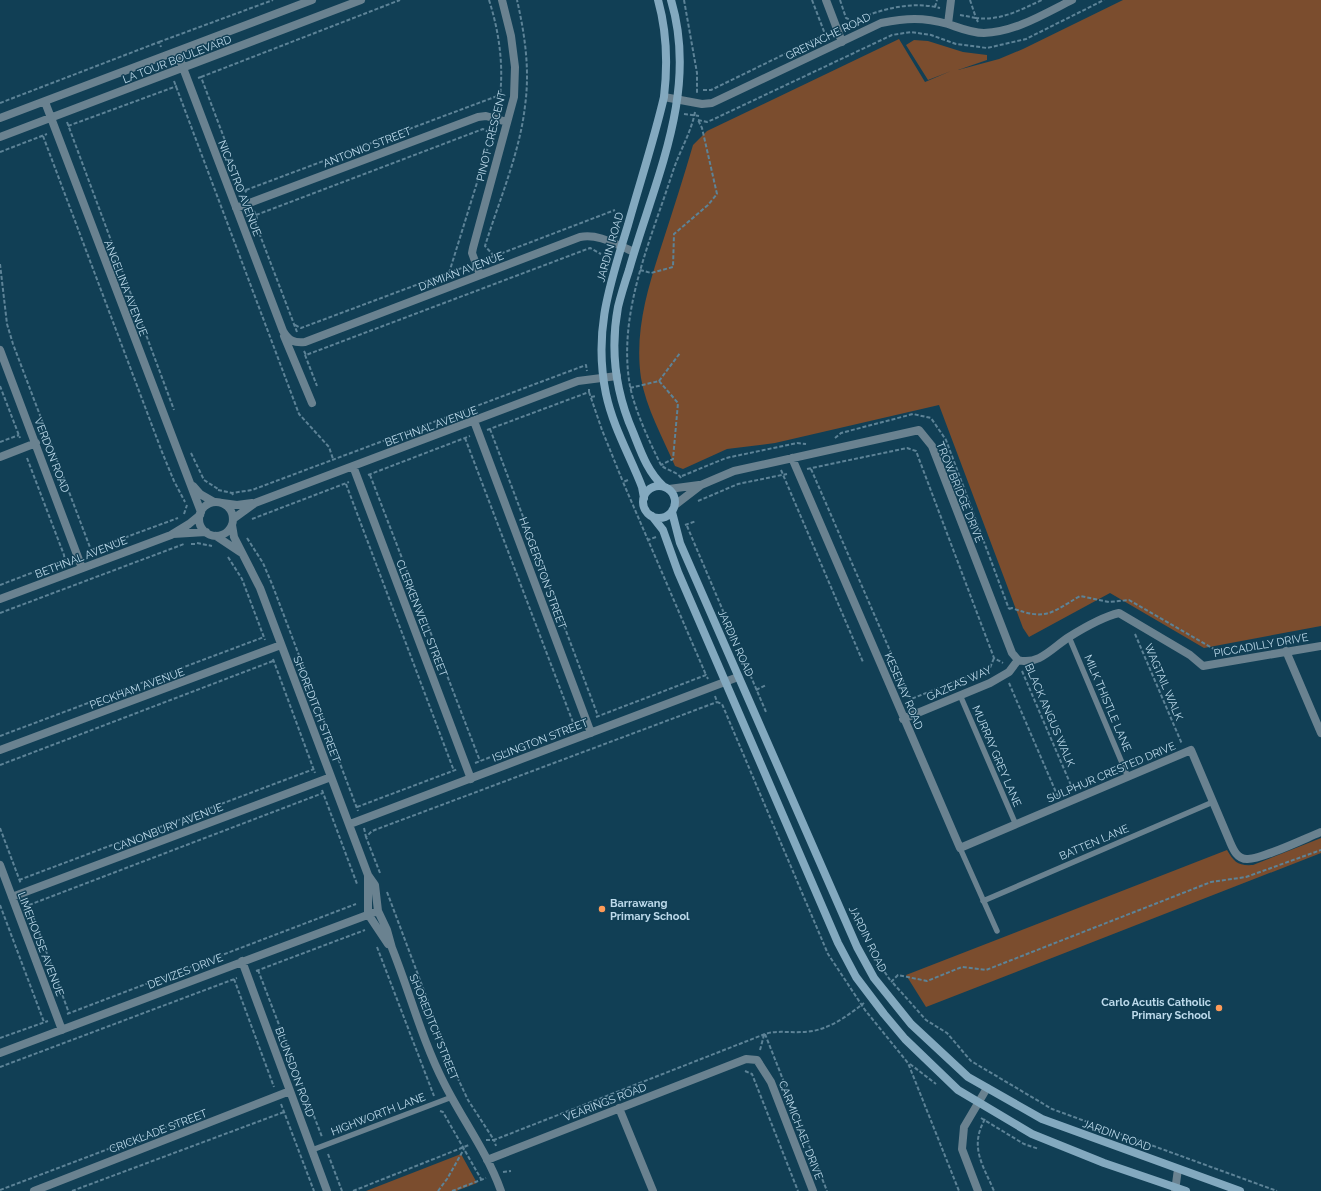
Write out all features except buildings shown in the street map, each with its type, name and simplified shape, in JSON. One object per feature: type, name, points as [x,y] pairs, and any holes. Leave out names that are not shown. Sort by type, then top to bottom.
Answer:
[{"type":"street","name":"LA TOUR BOULEVARD","points":[[0,118],[312,0]]},
{"type":"street","name":"LA TOUR BOULEVARD","points":[[0,137],[183,68],[347,3],[361,0]]},
{"type":"street","name":"PINOT CRESCENT","points":[[480,275],[475,263],[472,248],[514,97],[515,67],[511,36],[502,0]]},
{"type":"street","name":"JARDIN ROAD","points":[[644,498],[642,487],[610,412],[603,377],[600,343],[603,315],[621,246],[664,97],[668,67],[666,36],[658,0]]},
{"type":"street","points":[[652,516],[660,518],[674,509],[674,496],[649,470],[630,424],[618,390],[615,341],[618,307],[672,132],[678,100],[681,60],[676,15],[671,0]]},
{"type":"street","points":[[826,0],[842,42]]},
{"type":"street","points":[[948,24],[951,0]]},
{"type":"street","name":"GRENACHE ROAD","points":[[664,97],[678,100],[712,103],[881,23],[910,18],[948,24],[964,30],[982,33],[999,32],[1021,25],[1072,0]]},
{"type":"street","name":"NICASTRO AVENUE","points":[[177,52],[283,332],[312,403]]},
{"type":"street","name":"ANGELINA AVENUE","points":[[45,102],[200,513]]},
{"type":"street","name":"ANTONIO STREET","points":[[236,208],[478,117],[486,116],[507,122]]},
{"type":"street","name":"DAMIAN AVENUE","points":[[299,343],[588,236],[600,238],[634,252]]},
{"type":"street","name":"NICASTRO AVENUE","points":[[283,332],[288,339],[299,343]]},
{"type":"street","name":"VERDON ROAD","points":[[0,350],[82,568]]},
{"type":"street","name":"BETHNAL AVENUE","points":[[218,503],[237,505],[255,503],[578,381],[617,376]]},
{"type":"street","name":"HAGGERSTON STREET","points":[[474,421],[591,733]]},
{"type":"street","name":"TROWBRIDGE DRIVE","points":[[666,488],[701,485],[734,471],[919,430],[932,446],[1016,664]]},
{"type":"street","points":[[0,457],[36,443]]},
{"type":"street","name":"KESENAY ROAD","points":[[792,458],[960,848]]},
{"type":"street","name":"CLERKENWELL STREET","points":[[353,466],[471,778]]},
{"type":"street","name":"ANGELINA AVENUE","points":[[188,481],[200,494],[218,503]]},
{"type":"street","name":"TROWBRIDGE DRIVE","points":[[674,509],[701,485]]},
{"type":"street","points":[[666,488],[658,486],[649,490],[644,498],[645,508],[664,530],[678,572],[725,682],[838,943],[856,977],[905,1039],[958,1090],[1032,1134],[1104,1163],[1176,1189],[1186,1191]]},
{"type":"street","points":[[218,503],[230,509],[232,522],[226,533],[216,536],[206,532],[200,524],[200,513],[206,505],[218,503]]},
{"type":"street","name":"BETHNAL AVENUE","points":[[232,522],[255,503]]},
{"type":"street","name":"JARDIN ROAD","points":[[674,509],[680,543],[857,947],[874,978],[911,1024],[968,1077],[1042,1119],[1240,1191]]},
{"type":"street","name":"BETHNAL AVENUE","points":[[0,599],[171,535],[189,524],[200,513]]},
{"type":"street","name":"SHOREDITCH STREET","points":[[232,522],[234,537],[260,588],[368,875],[375,885],[378,911],[387,930],[392,948],[435,1062],[452,1097],[495,1174],[501,1191]]},
{"type":"street","name":"BETHNAL AVENUE","points":[[171,535],[206,532]]},
{"type":"street","name":"SHOREDITCH STREET","points":[[216,536],[235,547],[242,554]]},
{"type":"street","name":"PICCADILLY DRIVE","points":[[1016,664],[1032,661],[1044,655],[1069,637],[1108,616],[1120,613],[1190,655],[1203,666],[1321,646]]},
{"type":"street","name":"PECKHAM AVENUE","points":[[0,750],[281,645]]},
{"type":"street","points":[[1286,651],[1321,733]]},
{"type":"street","name":"GAZEAS WAY","points":[[904,719],[1005,674],[1016,664]]},
{"type":"street","name":"ISLINGTON STREET","points":[[350,824],[738,677]]},
{"type":"street","name":"SULPHUR CRESTED DRIVE","points":[[960,848],[1191,750],[1234,851],[1246,859],[1257,857],[1321,832]]},
{"type":"street","name":"CANONBURY AVENUE","points":[[12,897],[331,777]]},
{"type":"street","name":"LIMEHOUSE AVENUE","points":[[0,865],[62,1030]]},
{"type":"street","name":"SHOREDITCH STREET","points":[[368,875],[365,916],[392,948]]},
{"type":"street","name":"DEVIZES DRIVE","points":[[0,1053],[378,911]]},
{"type":"street","name":"BLUNSDON ROAD","points":[[242,962],[328,1191]]},
{"type":"street","name":"CARMICHAEL DRIVE","points":[[731,1065],[746,1059],[758,1060],[771,1082],[814,1191]]},
{"type":"street","name":"VEARINGS ROAD","points":[[487,1160],[731,1065]]},
{"type":"street","points":[[978,1191],[962,1149],[964,1128],[987,1088]]},
{"type":"street","name":"CRICKLADE STREET","points":[[34,1191],[290,1091]]},
{"type":"street","points":[[619,1108],[653,1191]]},
{"type":"street","points":[[1176,1189],[1178,1169]]},
{"type":"lane","name":"MILK THISTLE LANE","points":[[1069,637],[1128,777]]},
{"type":"lane","name":"MURRAY GREY LANE","points":[[960,695],[1016,825]]},
{"type":"lane","name":"BATTEN LANE","points":[[983,901],[1213,802]]},
{"type":"lane","name":"KESENAY ROAD","points":[[960,848],[997,931]]},
{"type":"lane","name":"HIGHWORTH LANE","points":[[312,1150],[452,1097]]},
{"type":"path","points":[[159,42],[273,0]]},
{"type":"path","points":[[201,77],[400,0]]},
{"type":"path","points":[[256,215],[483,129],[492,134],[500,94],[501,70],[498,35],[489,0]]},
{"type":"path","points":[[684,0],[697,73],[698,85],[696,102],[690,131],[679,153],[641,270],[629,316],[626,344],[630,387],[637,408],[661,465],[665,469],[679,474],[686,487]]},
{"type":"path","points":[[812,0],[829,48]]},
{"type":"path","points":[[840,0],[846,18],[853,21]]},
{"type":"path","points":[[935,7],[937,0]]},
{"type":"path","points":[[970,0],[976,18],[987,20],[1012,15],[1042,0]]},
{"type":"path","points":[[641,270],[651,273],[674,267],[674,234],[708,205],[717,194],[702,128],[698,120],[707,122],[714,120],[892,35],[911,32],[931,35],[956,44],[987,48],[1026,39],[1104,0]]},
{"type":"path","points":[[53,83],[58,97]]},
{"type":"path","points":[[0,152],[176,86],[299,414],[329,447],[343,485]]},
{"type":"path","points":[[218,198],[243,188],[246,190],[500,94]]},
{"type":"path","points":[[64,113],[176,414]]},
{"type":"path","points":[[43,136],[162,452],[174,481],[187,505]]},
{"type":"path","points":[[449,273],[490,142]]},
{"type":"path","points":[[246,190],[256,215],[255,222],[294,325],[299,343],[306,355],[590,248],[601,254]]},
{"type":"path","points":[[294,325],[302,328],[616,210]]},
{"type":"path","points":[[0,264],[7,324],[13,344],[91,550]]},
{"type":"path","points":[[630,387],[659,381],[680,353]]},
{"type":"path","points":[[659,381],[676,399],[679,408],[673,459],[661,465]]},
{"type":"path","points":[[0,386],[64,555],[63,561]]},
{"type":"path","points":[[589,392],[602,430],[624,482]]},
{"type":"path","points":[[830,442],[841,433],[913,414],[931,418],[946,440],[1009,609]]},
{"type":"path","points":[[490,429],[598,716]]},
{"type":"path","points":[[0,442],[19,435]]},
{"type":"path","points":[[465,438],[574,725]]},
{"type":"path","points":[[681,477],[726,458],[797,443],[809,444]]},
{"type":"path","points":[[776,447],[777,461],[782,475],[863,662]]},
{"type":"path","points":[[695,502],[738,484],[908,448],[916,451],[994,658],[990,668],[911,699],[811,469]]},
{"type":"path","points":[[190,451],[204,480],[218,489]]},
{"type":"path","points":[[370,475],[480,761]]},
{"type":"path","points":[[346,483],[454,771]]},
{"type":"path","points":[[0,585],[184,514]]},
{"type":"path","points":[[684,518],[769,718]]},
{"type":"path","points":[[686,524],[696,521]]},
{"type":"path","points":[[0,613],[184,544],[198,544]]},
{"type":"path","points":[[222,552],[228,557],[242,579],[359,889]]},
{"type":"path","name":"WAGTAIL WALK","points":[[1128,618],[1185,752]]},
{"type":"path","points":[[0,736],[264,637]]},
{"type":"path","points":[[994,658],[1016,664]]},
{"type":"path","points":[[0,765],[273,661]]},
{"type":"path","name":"BLACK ANGUS WALK","points":[[1016,664],[1077,799]]},
{"type":"path","points":[[1005,674],[1062,805]]},
{"type":"path","points":[[357,807],[706,675],[712,687],[717,702],[372,831],[366,837],[380,874]]},
{"type":"path","points":[[757,689],[766,685]]},
{"type":"path","points":[[19,880],[314,769]]},
{"type":"path","points":[[29,905],[323,793]]},
{"type":"path","points":[[0,828],[69,1012]]},
{"type":"path","points":[[882,987],[891,982],[898,975],[927,981],[962,967],[986,970],[1211,882],[1246,877],[1321,850]]},
{"type":"path","points":[[386,889],[452,1068],[468,1100],[494,1140],[765,1034],[778,1030],[803,1032],[821,1030],[838,1022],[871,997]]},
{"type":"path","points":[[0,1038],[357,903],[365,916],[366,930],[0,1067]]},
{"type":"path","points":[[0,905],[44,1022]]},
{"type":"path","points":[[374,941],[427,1080],[443,1112],[481,1179]]},
{"type":"path","points":[[875,957],[891,982],[926,1020],[948,1033],[971,1061],[1052,1109],[1277,1191]]},
{"type":"path","points":[[258,970],[342,1191]]},
{"type":"path","points":[[234,979],[314,1191]]},
{"type":"path","points":[[765,1034],[827,1191]]},
{"type":"path","points":[[744,1071],[752,1074],[798,1191]]},
{"type":"path","points":[[1000,1095],[1007,1082]]},
{"type":"path","points":[[267,1089],[274,1086]]},
{"type":"path","points":[[991,1109],[980,1128],[977,1150],[994,1191]]},
{"type":"path","points":[[0,1190],[207,1111]]},
{"type":"path","points":[[435,1111],[443,1112]]},
{"type":"path","points":[[72,1191],[284,1112]]},
{"type":"path","points":[[353,1191],[477,1142]]},
{"type":"path","points":[[438,1191],[447,1179],[464,1148]]},
{"type":"path","points":[[452,1191],[495,1174],[511,1171]]},
{"type":"shaded area","points":[[1123,0],[1321,0],[1321,626],[1204,648],[1110,593],[1029,637],[1023,628],[939,405],[775,443],[727,449],[683,469],[675,466],[655,423],[643,389],[639,360],[641,324],[648,290],[693,145],[707,131],[899,39],[925,82],[951,71],[928,80],[906,45],[914,40],[928,41],[963,52],[987,55],[987,60],[958,70],[999,59],[1023,49]]},
{"type":"shaded area","points":[[1321,838],[1321,853],[926,1007],[906,975],[1227,850],[1232,858],[1240,864],[1253,865]]},
{"type":"shaded area","points":[[461,1154],[477,1183],[456,1191],[366,1191]]},
{"type":"place","name":"Barrawang Primary School","points":[[602,909]]},
{"type":"place","name":"Carlo Acutis Catholic Primary School","points":[[1219,1008]]}]
